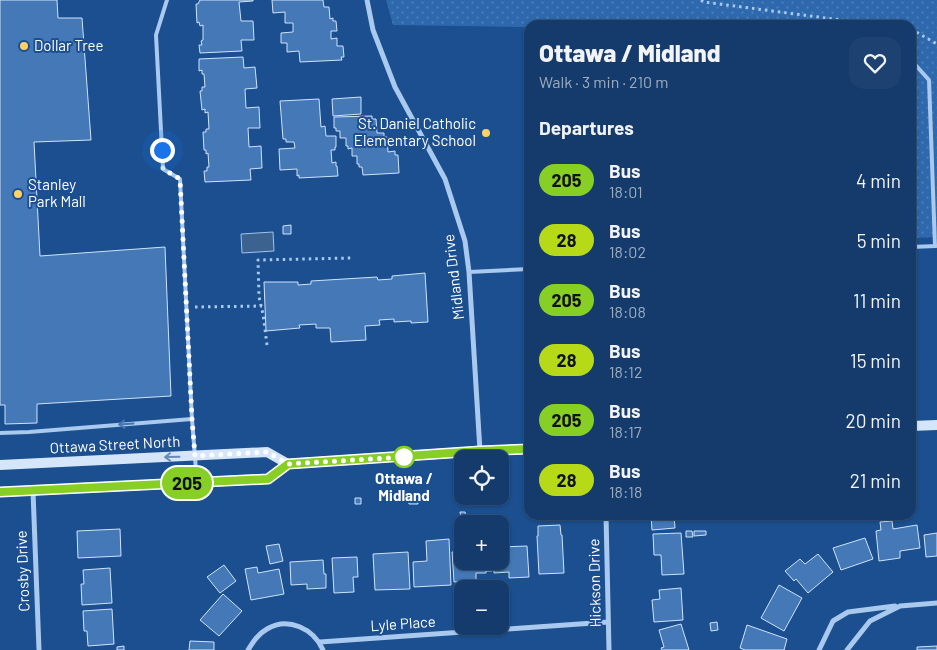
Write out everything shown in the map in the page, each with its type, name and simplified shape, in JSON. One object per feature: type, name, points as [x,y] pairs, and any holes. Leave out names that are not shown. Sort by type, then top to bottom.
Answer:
[{"type":"main road","points":[[916,426],[937,425]]},
{"type":"main road","points":[[505,450],[524,449]]},
{"type":"main road","name":"Ottawa Street North","points":[[0,465],[267,452],[288,464]]},
{"type":"main road","points":[[0,492],[268,479],[288,464],[454,453]]},
{"type":"street","name":"Midland Drive","points":[[367,0],[373,30],[395,87],[445,179],[465,240],[469,272],[480,450]]},
{"type":"street","name":"Crosby Drive","points":[[33,491],[39,650]]},
{"type":"street","name":"Hickson Drive","points":[[606,520],[609,650]]},
{"type":"street","points":[[819,650],[833,621],[848,612],[937,603]]},
{"type":"street","points":[[847,650],[870,621],[900,606]]},
{"type":"street","name":"Lyle Place","points":[[320,642],[608,622]]},
{"type":"street","points":[[248,650],[256,637],[268,628],[282,624],[296,625],[310,632],[320,642],[324,650]]},
{"type":"lane","points":[[167,0],[156,35],[163,169],[180,179],[192,419],[198,483]]},
{"type":"lane","points":[[916,66],[929,80],[936,246],[916,246]]},
{"type":"lane","points":[[469,272],[524,269]]},
{"type":"lane","points":[[0,433],[192,419]]},
{"type":"path","points":[[701,0],[704,2],[841,20]]},
{"type":"path","points":[[916,32],[937,44]]},
{"type":"path","points":[[267,345],[260,297],[258,260],[351,258]]},
{"type":"path","points":[[187,307],[262,306]]},
{"type":"shaded area","points":[[386,0],[937,0],[937,237],[916,238],[916,20],[524,20],[524,27],[393,25]]},
{"type":"shaded area","points":[[273,232],[274,251],[242,253],[241,234]]},
{"type":"building","name":"Stanley Park Mall","points":[[0,0],[57,0],[58,18],[82,18],[91,140],[34,142],[40,256],[165,247],[171,396],[37,404],[37,423],[5,424],[5,405],[0,405]]},
{"type":"building","points":[[200,0],[253,0],[239,2],[241,21],[253,21],[254,40],[241,40],[242,51],[200,53],[199,45],[202,45],[201,41],[203,40],[203,25],[200,26],[199,22],[197,23],[196,4]]},
{"type":"building","points":[[272,0],[323,0],[324,7],[329,7],[330,19],[333,18],[333,21],[336,21],[337,31],[331,31],[331,39],[337,38],[337,46],[343,46],[344,57],[341,57],[342,60],[300,62],[299,51],[287,52],[287,43],[281,43],[281,33],[293,32],[293,23],[285,23],[285,12],[273,13]]},
{"type":"building","points":[[243,57],[244,68],[255,67],[257,88],[245,89],[246,108],[259,107],[260,128],[248,128],[249,147],[261,146],[262,168],[250,169],[251,180],[205,182],[204,171],[207,171],[207,167],[209,167],[208,153],[206,154],[206,150],[204,150],[203,132],[209,129],[208,112],[205,113],[205,109],[202,110],[200,91],[202,91],[202,87],[205,87],[204,74],[202,74],[202,70],[199,71],[199,59]]},
{"type":"building","points":[[361,97],[361,114],[333,116],[332,99]]},
{"type":"building","points":[[319,99],[321,127],[325,126],[326,136],[336,136],[335,150],[331,150],[332,163],[336,162],[338,176],[299,178],[299,175],[297,176],[297,169],[280,170],[279,149],[295,148],[294,142],[286,142],[286,139],[283,139],[280,101]]},
{"type":"building","points":[[372,116],[372,119],[376,119],[377,133],[384,133],[384,137],[387,137],[388,152],[395,151],[395,155],[398,155],[399,173],[363,175],[362,167],[359,167],[359,164],[357,164],[357,156],[352,156],[352,148],[348,149],[348,146],[346,146],[346,138],[340,138],[340,131],[336,131],[336,128],[334,128],[334,117]]},
{"type":"building","points":[[291,225],[291,234],[283,234],[283,226]]},
{"type":"building","points":[[425,273],[428,322],[411,323],[411,321],[394,322],[394,319],[379,320],[380,325],[365,326],[366,340],[331,342],[330,328],[316,328],[316,324],[299,325],[300,328],[266,331],[264,282],[298,282],[298,285],[311,284],[311,281],[377,277],[378,280],[392,279],[392,276]]},
{"type":"building","points":[[417,497],[418,504],[409,504],[408,498]]},
{"type":"building","points":[[355,498],[361,498],[361,504],[355,504]]},
{"type":"building","points":[[651,520],[674,520],[675,528],[652,530]]},
{"type":"building","points":[[892,521],[893,529],[917,525],[920,548],[900,551],[900,558],[879,561],[876,531],[881,530],[880,522]]},
{"type":"building","points":[[560,525],[564,573],[539,574],[538,526]]},
{"type":"building","points":[[120,529],[121,556],[78,558],[77,531]]},
{"type":"building","points":[[686,531],[692,531],[693,537],[686,537]]},
{"type":"building","points":[[694,531],[706,531],[706,535],[694,536]]},
{"type":"building","points":[[681,533],[684,574],[662,575],[661,555],[654,555],[653,534]]},
{"type":"building","points":[[937,533],[937,556],[926,557],[924,535]]},
{"type":"building","points":[[865,538],[873,559],[841,570],[833,548]]},
{"type":"building","points":[[449,539],[451,585],[414,587],[413,562],[427,561],[426,541]]},
{"type":"building","points":[[279,544],[283,561],[270,564],[266,546]]},
{"type":"building","points":[[527,546],[529,577],[509,578],[509,572],[494,573],[494,570],[509,570],[509,547]]},
{"type":"building","points":[[408,552],[410,589],[375,590],[373,554]]},
{"type":"building","points":[[452,552],[454,552],[454,570],[492,570],[486,571],[486,573],[476,573],[476,580],[454,580],[454,582]]},
{"type":"building","points":[[818,554],[833,572],[808,593],[796,579],[794,581],[785,571],[800,559],[805,564]]},
{"type":"building","points":[[357,557],[358,577],[353,577],[354,592],[334,593],[332,558]]},
{"type":"building","points":[[323,560],[326,588],[307,589],[307,584],[291,585],[290,562]]},
{"type":"building","points":[[224,565],[236,581],[220,593],[207,577]]},
{"type":"building","points":[[257,567],[258,573],[279,569],[284,594],[251,600],[245,569]]},
{"type":"building","points":[[110,568],[112,603],[82,605],[81,584],[84,584],[83,570]]},
{"type":"building","points":[[779,585],[802,598],[784,631],[761,618]]},
{"type":"building","points":[[681,588],[683,620],[654,622],[652,600],[660,599],[659,590]]},
{"type":"building","points":[[223,594],[242,611],[219,636],[200,620]]},
{"type":"building","points":[[112,609],[114,644],[88,646],[87,631],[84,631],[83,611]]},
{"type":"building","points":[[717,622],[718,630],[711,631],[710,623]]},
{"type":"building","points":[[681,624],[689,650],[662,650],[661,648],[664,647],[659,630]]},
{"type":"building","points":[[747,625],[787,639],[784,650],[745,650],[740,648]]},
{"type":"building","points":[[190,641],[214,642],[214,650],[189,650]]},
{"type":"building","points":[[124,646],[124,650],[117,650],[117,647]]},
{"type":"building","points":[[937,646],[937,650],[917,650],[917,647]]},
{"type":"bus line","name":"205","points":[[0,492],[268,479],[288,464],[524,449]]},
{"type":"place","name":"Dollar Tree","points":[[24,46]]},
{"type":"place","name":"St. Daniel Catholic Elementary School","points":[[486,133]]},
{"type":"place","name":"Stanley Park Mall","points":[[18,194]]},
{"type":"place","name":"Ottawa / Midland","points":[[404,457]]},
{"type":"route","points":[[162,150],[163,169],[180,179],[195,456],[267,452],[288,464],[404,457]]}]
